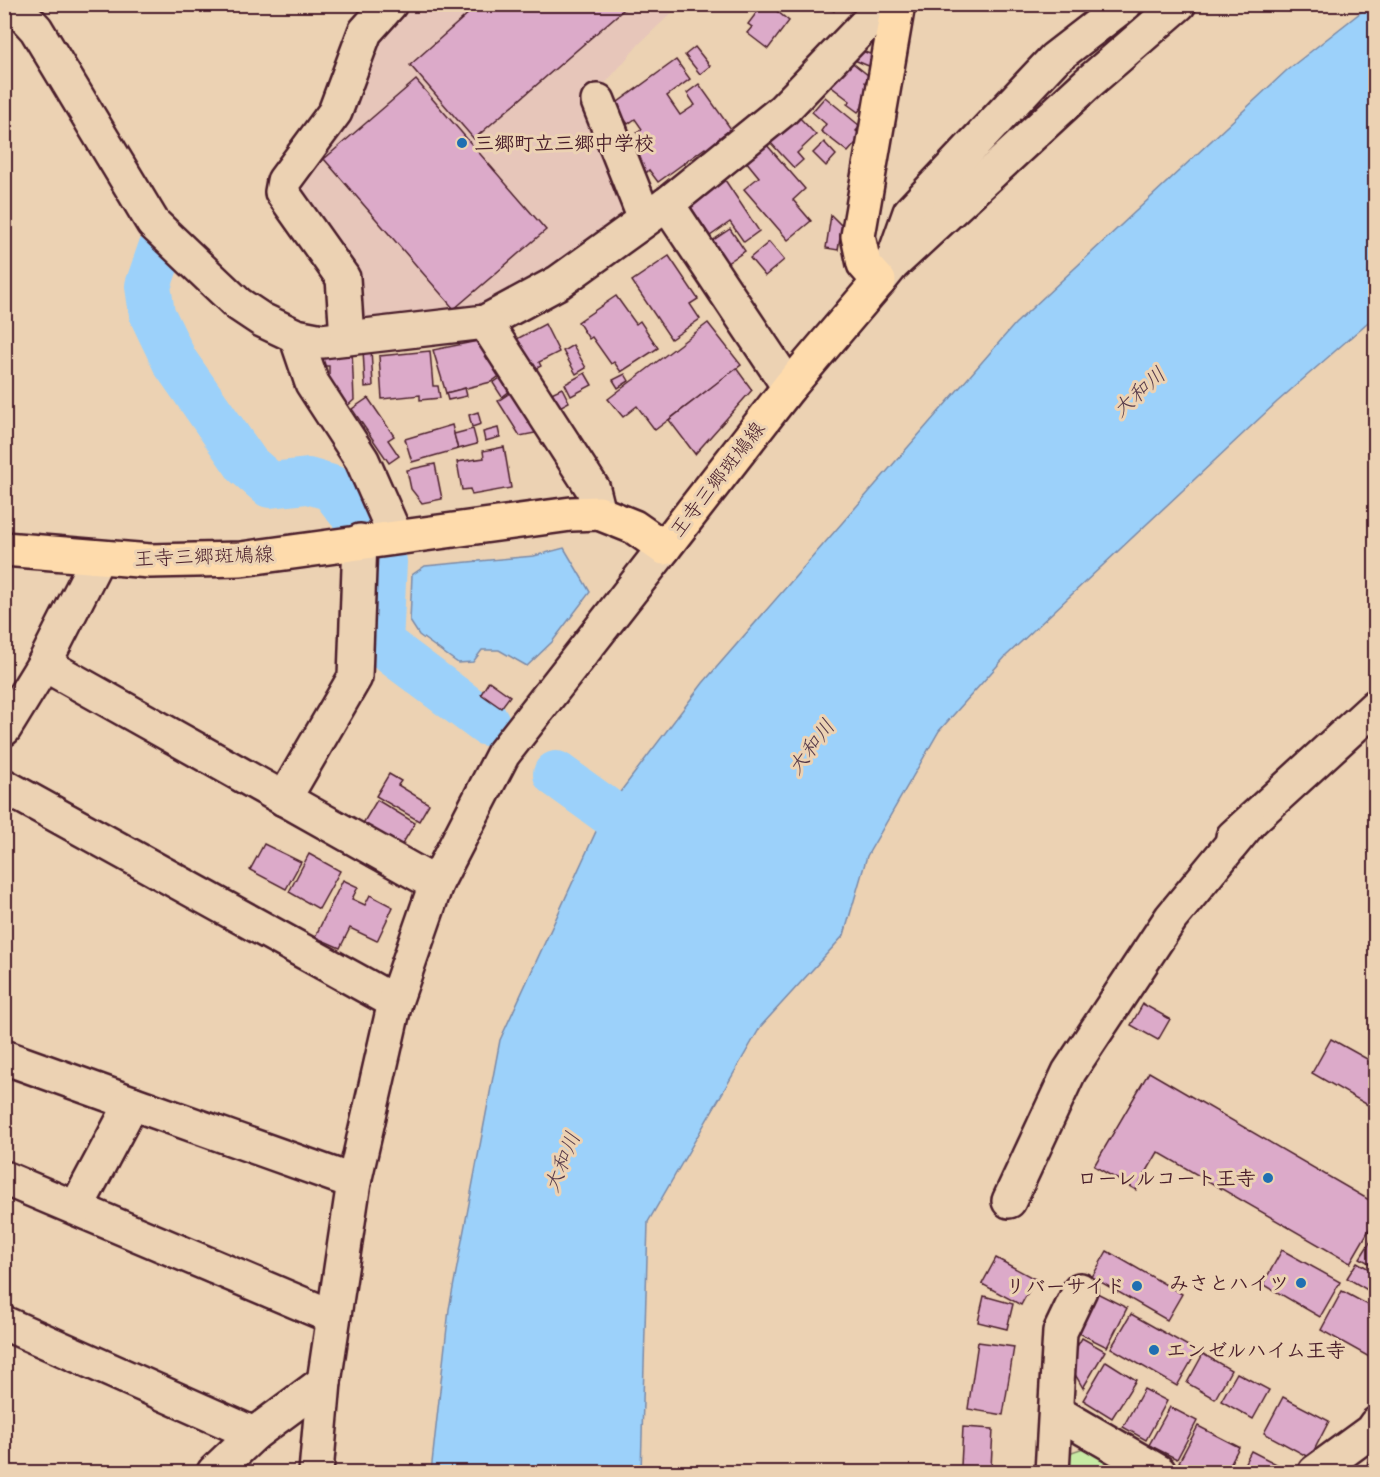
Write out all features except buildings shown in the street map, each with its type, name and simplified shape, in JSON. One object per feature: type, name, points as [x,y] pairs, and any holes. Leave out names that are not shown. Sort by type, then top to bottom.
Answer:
[{"type":"main road","points":[[885,273],[864,264],[858,236],[898,4]]},
{"type":"main road","name":"王寺三郷斑鳩線","points":[[4,549],[150,561],[241,559],[360,541],[571,514],[599,513],[634,527],[664,548],[789,387],[885,273]]},
{"type":"street","points":[[13,4],[36,29],[153,223],[238,303],[262,320],[296,336],[322,341],[485,322],[559,282],[656,211],[783,110],[885,4]]},
{"type":"street","points":[[347,338],[343,278],[282,192],[284,181],[335,112],[365,32],[390,4]]},
{"type":"street","points":[[885,273],[910,212],[1054,59],[1125,4]]},
{"type":"street","points":[[885,273],[1088,84],[1179,4]]},
{"type":"street","points":[[598,101],[656,211],[789,387]]},
{"type":"street","points":[[485,322],[593,489],[599,513]]},
{"type":"street","points":[[296,336],[312,383],[362,460],[396,537]]},
{"type":"street","points":[[284,799],[355,677],[360,541]]},
{"type":"street","points":[[316,1473],[324,1382],[354,1182],[395,1002],[436,884],[503,754],[664,548]]},
{"type":"street","points":[[7,718],[44,664],[98,558]]},
{"type":"street","points":[[44,664],[436,884]]},
{"type":"street","points":[[1162,888],[1170,895],[1376,706]]},
{"type":"street","points":[[4,786],[395,1002]]},
{"type":"street","points":[[1009,1201],[1069,1072],[1171,918],[1250,822]]},
{"type":"street","points":[[4,1057],[354,1182]]},
{"type":"street","points":[[76,1208],[132,1103]]},
{"type":"street","points":[[4,1178],[333,1317]]},
{"type":"street","points":[[1052,1473],[1060,1332],[1080,1290]]},
{"type":"street","points":[[4,1323],[254,1434]]},
{"type":"street","points":[[214,1473],[254,1434],[324,1382]]},
{"type":"street","points":[[1056,1412],[1159,1473]]},
{"type":"street","points":[[1314,1473],[1371,1431],[1376,1424]]},
{"type":"shaded area","name":"三郷町立三郷中学校","points":[[403,5],[680,5],[640,43],[584,108],[622,174],[625,229],[511,304],[369,325],[354,317],[294,198],[375,33]]},
{"type":"green space","points":[[1086,1447],[1130,1472],[1065,1472],[1066,1454]]},
{"type":"water","name":"大和川","points":[[1370,5],[1376,5],[1375,316],[1277,402],[1006,656],[939,731],[867,856],[844,935],[761,1026],[648,1222],[641,1472],[431,1472],[449,1309],[500,1040],[605,812],[703,683],[1015,324],[1286,71]]},
{"type":"water","points":[[564,548],[590,592],[552,642],[527,666],[499,650],[482,650],[473,662],[458,663],[419,635],[410,621],[412,575],[425,566],[534,556]]},
{"type":"waterway","points":[[160,251],[148,286],[152,314],[175,362],[247,465],[270,485],[308,481],[332,488],[349,510]]},
{"type":"waterway","points":[[384,562],[380,643],[487,723]]},
{"type":"waterway","points":[[556,774],[657,847]]},
{"type":"place","name":"三郷町立三郷中学校","points":[[462,143]]},
{"type":"place","name":"ローレルコート王寺","points":[[1268,1178]]},
{"type":"place","name":"みさとハイツ","points":[[1301,1283]]},
{"type":"place","name":"リバーサイド","points":[[1137,1286]]},
{"type":"place","name":"エンゼルハイム王寺","points":[[1154,1350]]}]
